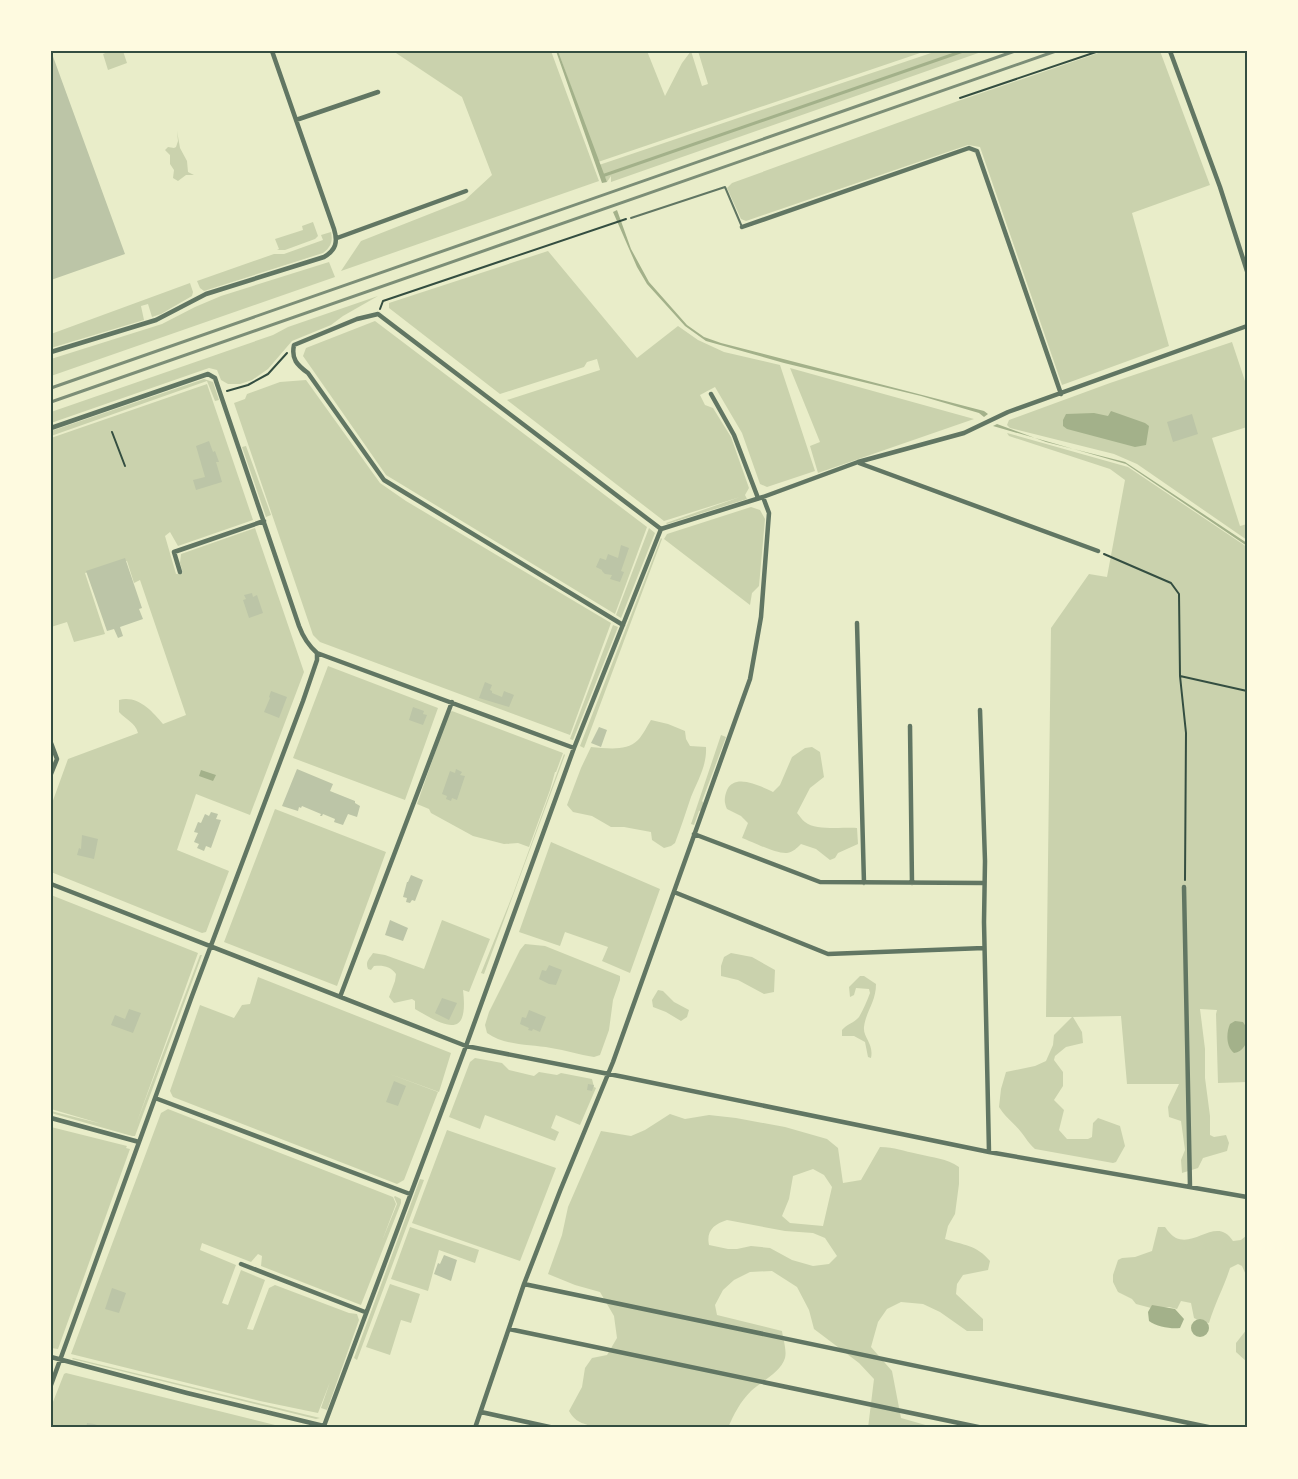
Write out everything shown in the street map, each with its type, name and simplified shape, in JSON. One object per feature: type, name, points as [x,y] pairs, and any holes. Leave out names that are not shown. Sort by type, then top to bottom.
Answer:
[{"type":"street","points":[[51,352],[156,320],[206,294],[324,257],[333,250],[337,238],[272,51]]},
{"type":"street","points":[[1170,51],[1220,187],[1247,271]]},
{"type":"street","points":[[296,120],[378,92]]},
{"type":"street","points":[[742,227],[969,148],[978,151],[1061,394]]},
{"type":"street","points":[[337,238],[466,191]]},
{"type":"street","points":[[623,626],[384,480],[308,373],[299,367],[295,361],[292,352],[294,345],[357,319],[378,314],[661,529]]},
{"type":"street","points":[[661,529],[761,498],[858,462],[964,433],[1008,412],[1247,326]]},
{"type":"street","points":[[51,428],[208,374],[215,378],[302,635],[307,643],[317,652],[574,748]]},
{"type":"street","points":[[475,1428],[524,1284],[608,1074],[750,679],[761,617],[769,514],[734,436],[711,394]]},
{"type":"street","points":[[858,462],[1098,551]]},
{"type":"street","points":[[180,572],[174,552],[264,521]]},
{"type":"street","points":[[324,1426],[466,1046],[574,748],[661,529]]},
{"type":"street","points":[[857,623],[864,883]]},
{"type":"street","points":[[51,1385],[155,1098],[303,701],[317,660],[317,652]]},
{"type":"street","points":[[340,998],[452,702]]},
{"type":"street","points":[[980,710],[989,1152]]},
{"type":"street","points":[[910,726],[912,883]]},
{"type":"street","points":[[51,743],[57,759],[51,774]]},
{"type":"street","points":[[694,834],[820,882],[984,883]]},
{"type":"street","points":[[51,884],[466,1046],[989,1152],[1247,1197]]},
{"type":"street","points":[[1184,887],[1190,1187]]},
{"type":"street","points":[[674,892],[828,954],[984,948]]},
{"type":"street","points":[[155,1098],[410,1194]]},
{"type":"street","points":[[51,1118],[139,1142]]},
{"type":"street","points":[[241,1264],[365,1312]]},
{"type":"street","points":[[524,1284],[1213,1428]]},
{"type":"street","points":[[509,1329],[983,1428]]},
{"type":"street","points":[[51,1357],[332,1428]]},
{"type":"street","points":[[481,1412],[554,1428]]},
{"type":"lane","points":[[631,218],[725,187],[742,227]]},
{"type":"path","points":[[960,98],[1099,51]]},
{"type":"path","points":[[378,314],[383,301],[622,221]]},
{"type":"path","points":[[220,394],[248,385],[268,374],[294,345]]},
{"type":"path","points":[[112,432],[125,466]]},
{"type":"path","points":[[1098,551],[1171,583],[1179,594],[1180,676],[1186,733],[1184,887]]},
{"type":"path","points":[[1180,676],[1247,691]]},
{"type":"shaded area","points":[[110,51],[123,51],[127,63],[108,70],[103,54]]},
{"type":"shaded area","points":[[393,51],[551,51],[599,181],[341,271],[361,241],[465,200],[492,175],[462,97]]},
{"type":"shaded area","points":[[556,51],[558,51],[607,182],[602,183]]},
{"type":"shaded area","points":[[558,51],[647,51],[665,96],[682,63],[691,51],[702,86],[708,84],[698,51],[926,51],[598,162]]},
{"type":"shaded area","points":[[937,51],[984,51],[611,182],[611,176],[607,182],[599,165]]},
{"type":"shaded area","points":[[1104,51],[1160,51],[1210,185],[1132,213],[1169,346],[1062,385],[980,147],[968,145],[746,221],[741,219],[727,188],[732,183],[958,101]]},
{"type":"shaded area","points":[[177,131],[180,148],[187,161],[188,172],[194,175],[186,175],[178,181],[173,178],[174,170],[170,164],[170,155],[165,150],[168,147],[176,147],[178,141]]},
{"type":"shaded area","points":[[617,210],[631,249],[649,282],[687,325],[704,337],[984,411],[988,414],[984,417],[979,413],[921,396],[784,363],[706,341],[685,326],[647,284],[637,267],[613,212]]},
{"type":"shaded area","points":[[313,222],[318,236],[315,239],[285,250],[277,250],[279,249],[275,239],[303,230],[302,226]]},
{"type":"shaded area","points":[[331,232],[331,244],[323,253],[204,291],[200,288],[197,281],[274,254],[284,254],[323,240],[321,235]]},
{"type":"shaded area","points":[[548,251],[637,358],[678,326],[698,340],[724,352],[780,365],[815,471],[767,487],[760,484],[742,433],[715,387],[700,395],[705,405],[713,408],[731,437],[749,488],[745,495],[747,499],[667,524],[740,497],[664,521],[507,400],[600,370],[597,359],[587,362],[584,367],[500,394],[389,308],[389,303]]},
{"type":"shaded area","points":[[329,262],[335,277],[51,376],[51,359],[162,324],[221,296]]},
{"type":"shaded area","points":[[190,283],[193,292],[192,296],[161,314],[152,317],[148,304],[141,306],[144,320],[51,348],[51,334]]},
{"type":"shaded area","points":[[378,296],[331,325],[292,341],[268,369],[252,380],[240,384],[228,384],[221,380],[217,370],[209,368],[51,423],[51,412],[273,335],[288,327]]},
{"type":"shaded area","points":[[375,321],[647,527],[615,614],[386,475],[303,356],[306,348]]},
{"type":"shaded area","points":[[1232,342],[1247,387],[1247,427],[1212,438],[1240,526],[1247,524],[1247,540],[1137,464],[1114,454],[1010,428],[1007,425],[1009,420],[1110,383]]},
{"type":"shaded area","points":[[790,368],[974,419],[818,473],[810,446],[820,442]]},
{"type":"shaded area","points":[[204,379],[213,382],[219,400],[215,401],[207,381],[51,436],[51,431]]},
{"type":"shaded area","points":[[306,380],[380,483],[406,501],[611,623],[570,735],[320,642],[313,635],[234,403],[245,399],[247,394],[280,382]]},
{"type":"shaded area","points":[[207,384],[253,520],[178,546],[170,532],[165,536],[176,574],[183,573],[180,563],[181,554],[255,528],[304,672],[250,815],[196,794],[177,850],[229,871],[206,932],[202,933],[51,872],[51,806],[68,759],[138,733],[133,724],[119,712],[119,700],[132,700],[144,705],[163,724],[186,715],[140,580],[134,583],[127,561],[85,573],[105,634],[74,642],[67,622],[51,627],[51,438]]},
{"type":"shaded area","points":[[1111,411],[1149,426],[1146,445],[1135,447],[1067,429],[1063,426],[1066,414],[1094,413],[1108,416]]},
{"type":"shaded area","points":[[997,424],[1035,438],[993,426]]},
{"type":"shaded area","points":[[1007,433],[1128,467],[1247,547],[1247,1082],[1218,1083],[1217,1010],[1200,1009],[1205,1049],[1205,1078],[1210,1116],[1210,1135],[1214,1137],[1226,1135],[1229,1143],[1227,1151],[1203,1158],[1198,1168],[1182,1173],[1181,1160],[1185,1150],[1181,1121],[1169,1117],[1168,1107],[1179,1084],[1127,1084],[1121,1016],[1073,1017],[1082,1032],[1083,1043],[1066,1047],[1055,1056],[1054,1060],[1063,1072],[1063,1086],[1054,1100],[1064,1110],[1059,1130],[1067,1139],[1088,1139],[1092,1137],[1093,1123],[1098,1118],[1120,1126],[1125,1146],[1116,1162],[1035,1149],[999,1107],[1001,1089],[1006,1072],[1035,1066],[1046,1061],[1053,1045],[1054,1035],[1072,1017],[1046,1017],[1051,628],[1089,574],[1107,577],[1125,480],[1110,469],[1009,436]]},
{"type":"shaded area","points":[[246,446],[271,515],[266,517],[242,447]]},
{"type":"shaded area","points":[[1072,449],[1125,462],[1247,543],[1247,546],[1126,464]]},
{"type":"shaded area","points":[[751,507],[760,510],[765,519],[759,586],[752,593],[750,605],[664,539],[667,534]]},
{"type":"shaded area","points":[[649,528],[655,533],[621,618],[616,615]]},
{"type":"shaded area","points":[[662,539],[584,748],[580,746]]},
{"type":"shaded area","points":[[613,625],[618,627],[573,740],[570,739]]},
{"type":"shaded area","points":[[328,666],[438,708],[405,800],[293,758]]},
{"type":"shaded area","points":[[452,711],[563,753],[529,847],[518,843],[504,844],[473,836],[431,813],[429,809],[417,804],[449,713]]},
{"type":"shaded area","points":[[651,720],[685,731],[686,739],[690,746],[706,747],[704,766],[675,843],[664,848],[652,840],[651,832],[624,827],[611,827],[592,816],[573,812],[567,805],[591,747],[622,748],[633,744],[640,738]]},
{"type":"shaded area","points":[[721,735],[726,737],[702,801],[705,805],[703,810],[699,811],[694,825],[691,824]]},
{"type":"shaded area","points":[[812,747],[820,752],[824,777],[810,788],[797,813],[805,822],[816,827],[857,828],[858,844],[838,853],[835,858],[830,860],[816,849],[801,844],[791,852],[782,853],[742,838],[748,823],[741,816],[727,809],[725,800],[727,790],[736,782],[748,782],[773,792],[780,785],[792,757],[805,748]]},
{"type":"shaded area","points":[[564,754],[484,974],[481,973],[513,894]]},
{"type":"shaded area","points":[[201,770],[216,775],[213,781],[199,776]]},
{"type":"shaded area","points":[[275,809],[386,852],[337,986],[224,942]]},
{"type":"shaded area","points":[[551,842],[660,889],[630,973],[602,961],[608,947],[565,932],[560,946],[519,932]]},
{"type":"shaded area","points":[[51,895],[198,953],[137,1122],[200,955],[202,955],[135,1136],[51,1113],[51,1111],[102,1124],[51,1109]]},
{"type":"shaded area","points":[[442,920],[490,939],[469,992],[463,990],[464,1006],[462,1017],[459,1023],[453,1025],[436,1021],[415,1009],[415,1001],[412,999],[394,1003],[389,997],[396,974],[391,969],[383,966],[374,966],[371,970],[368,969],[367,964],[373,953],[385,955],[424,969]]},
{"type":"shaded area","points":[[525,944],[545,946],[620,976],[613,1000],[609,1030],[600,1055],[594,1057],[510,1042],[487,1033],[485,1025],[489,1012],[520,950]]},
{"type":"shaded area","points":[[731,953],[752,957],[775,970],[774,992],[764,994],[738,980],[721,976],[721,966],[724,957]]},
{"type":"shaded area","points":[[860,976],[864,976],[876,984],[876,990],[864,1027],[871,1048],[871,1058],[868,1057],[865,1042],[854,1036],[842,1036],[842,1030],[859,1017],[870,993],[869,989],[856,988],[854,995],[850,997],[849,987]]},
{"type":"shaded area","points":[[258,977],[451,1053],[439,1092],[387,1073],[438,1092],[404,1180],[397,1184],[173,1097],[170,1091],[200,1005],[234,1018],[242,1005],[250,1004]]},
{"type":"shaded area","points":[[658,990],[663,991],[674,1002],[689,1010],[687,1017],[681,1021],[653,1007],[652,1000]]},
{"type":"shaded area","points":[[1235,1021],[1243,1022],[1247,1031],[1247,1040],[1239,1052],[1234,1053],[1229,1047],[1227,1036],[1230,1024]]},
{"type":"shaded area","points":[[475,1058],[502,1063],[509,1070],[534,1076],[539,1072],[557,1075],[561,1073],[592,1079],[596,1088],[580,1125],[556,1115],[551,1128],[559,1132],[555,1141],[485,1115],[480,1129],[449,1117],[470,1062]]},
{"type":"shaded area","points":[[168,1109],[393,1197],[396,1204],[382,1241],[397,1204],[394,1197],[401,1199],[361,1305],[261,1266],[262,1256],[258,1254],[251,1262],[202,1243],[200,1250],[236,1265],[222,1303],[228,1305],[241,1270],[265,1280],[247,1329],[253,1330],[269,1288],[275,1285],[349,1313],[357,1314],[359,1320],[327,1410],[321,1408],[330,1382],[318,1413],[260,1401],[71,1354],[161,1113]]},
{"type":"shaded area","points":[[670,1114],[685,1119],[709,1115],[736,1118],[785,1127],[827,1139],[838,1148],[843,1183],[861,1180],[880,1147],[895,1148],[940,1159],[959,1167],[955,1214],[948,1226],[945,1239],[975,1249],[990,1261],[988,1270],[963,1275],[957,1284],[956,1294],[983,1319],[983,1331],[967,1331],[940,1312],[923,1304],[901,1302],[887,1309],[878,1322],[871,1347],[892,1371],[901,1418],[936,1428],[868,1428],[874,1379],[859,1363],[814,1329],[809,1310],[797,1287],[772,1271],[750,1272],[734,1280],[723,1290],[715,1305],[717,1315],[782,1331],[785,1348],[785,1358],[780,1368],[747,1395],[728,1428],[599,1428],[575,1419],[569,1411],[582,1387],[585,1368],[592,1358],[607,1355],[617,1338],[614,1316],[600,1292],[575,1285],[548,1274],[562,1235],[568,1207],[601,1131],[631,1136],[645,1130]],"holes":[[[813,1169],[824,1175],[832,1187],[823,1226],[790,1223],[782,1216],[789,1199],[793,1176]],[[727,1220],[785,1231],[813,1233],[825,1238],[837,1256],[829,1264],[813,1266],[792,1260],[770,1248],[751,1246],[728,1249],[709,1245],[708,1240],[712,1229]]]},
{"type":"shaded area","points":[[51,1127],[127,1146],[126,1148],[130,1149],[58,1349],[51,1348]]},
{"type":"shaded area","points":[[447,1130],[556,1168],[520,1261],[412,1223]]},
{"type":"shaded area","points":[[420,1179],[424,1180],[357,1360],[354,1358]]},
{"type":"shaded area","points":[[410,1227],[479,1250],[475,1263],[439,1250],[428,1291],[391,1279]]},
{"type":"shaded area","points":[[1158,1227],[1165,1227],[1176,1238],[1184,1240],[1213,1231],[1227,1234],[1233,1241],[1241,1240],[1247,1235],[1247,1285],[1246,1275],[1242,1266],[1238,1264],[1230,1268],[1209,1323],[1194,1318],[1191,1303],[1181,1301],[1177,1309],[1169,1307],[1155,1309],[1136,1304],[1132,1299],[1118,1292],[1113,1282],[1113,1275],[1118,1260],[1152,1251]]},
{"type":"shaded area","points":[[390,1284],[420,1294],[411,1323],[401,1320],[390,1355],[366,1347]]},
{"type":"shaded area","points":[[1152,1305],[1175,1309],[1184,1319],[1180,1328],[1164,1327],[1149,1321],[1148,1312]]},
{"type":"shaded area","points":[[1200,1319],[1206,1322],[1209,1328],[1206,1334],[1200,1337],[1194,1334],[1191,1328],[1194,1322]]},
{"type":"shaded area","points":[[1247,1329],[1247,1362],[1236,1352],[1236,1343]]},
{"type":"shaded area","points":[[73,1358],[320,1418],[316,1419]]},
{"type":"shaded area","points":[[66,1373],[287,1428],[51,1428],[51,1407]]},
{"type":"building","points":[[51,51],[125,254],[51,280]]},
{"type":"building","points":[[1192,414],[1198,434],[1173,442],[1167,422]]},
{"type":"building","points":[[209,441],[219,462],[216,462],[222,482],[196,490],[193,480],[205,477],[196,446]]},
{"type":"building","points":[[621,545],[629,548],[621,571],[624,572],[620,582],[610,579],[612,575],[605,574],[596,567],[600,558],[606,560],[608,554],[618,558]]},
{"type":"building","points":[[125,558],[142,608],[139,609],[143,619],[120,627],[123,636],[118,638],[114,629],[107,631],[86,571]]},
{"type":"building","points":[[252,593],[253,597],[257,595],[263,613],[249,618],[243,600],[246,599],[244,595]]},
{"type":"building","points":[[485,682],[492,685],[490,690],[492,693],[502,697],[504,691],[514,695],[509,707],[479,698]]},
{"type":"building","points":[[271,691],[287,697],[279,718],[264,712]]},
{"type":"building","points":[[413,707],[424,711],[423,714],[427,715],[423,725],[409,720]]},
{"type":"building","points":[[599,727],[607,730],[601,747],[591,743]]},
{"type":"building","points":[[297,769],[333,784],[330,791],[355,801],[360,806],[357,817],[348,814],[343,825],[334,822],[335,819],[323,814],[320,816],[321,814],[302,806],[301,808],[299,807],[298,811],[282,806]]},
{"type":"building","points":[[456,769],[462,772],[460,775],[465,776],[457,800],[452,798],[451,801],[442,794],[450,771],[455,773]]},
{"type":"building","points":[[211,812],[218,814],[216,819],[221,820],[211,848],[206,846],[204,851],[197,848],[199,844],[194,842],[198,833],[194,832],[198,822],[201,823],[205,814],[209,816]]},
{"type":"building","points":[[82,835],[98,839],[94,859],[77,855],[79,848],[81,849]]},
{"type":"building","points":[[411,875],[423,880],[415,901],[412,900],[410,903],[406,902],[407,898],[403,897]]},
{"type":"building","points":[[390,920],[408,928],[403,941],[385,935]]},
{"type":"building","points":[[549,965],[562,970],[556,985],[539,979],[542,970],[546,971]]},
{"type":"building","points":[[442,998],[457,1003],[449,1020],[435,1013]]},
{"type":"building","points":[[129,1009],[141,1013],[133,1033],[111,1025],[115,1015],[125,1019]]},
{"type":"building","points":[[529,1010],[546,1017],[540,1032],[533,1029],[532,1031],[528,1030],[529,1028],[520,1024],[522,1017],[526,1018]]},
{"type":"building","points":[[394,1081],[406,1086],[398,1106],[386,1102]]},
{"type":"building","points":[[588,1084],[594,1085],[592,1091],[587,1090]]},
{"type":"building","points":[[444,1255],[457,1260],[451,1281],[434,1274],[438,1263],[440,1264]]},
{"type":"building","points":[[112,1288],[126,1293],[119,1313],[105,1309]]},
{"type":"building","points":[[87,1423],[94,1424],[107,1428],[86,1428]]},
{"type":"waterway","points":[[602,176],[963,51]]},
{"type":"railway","points":[[51,388],[1015,51]]},
{"type":"railway","points":[[51,402],[1056,51]]}]
